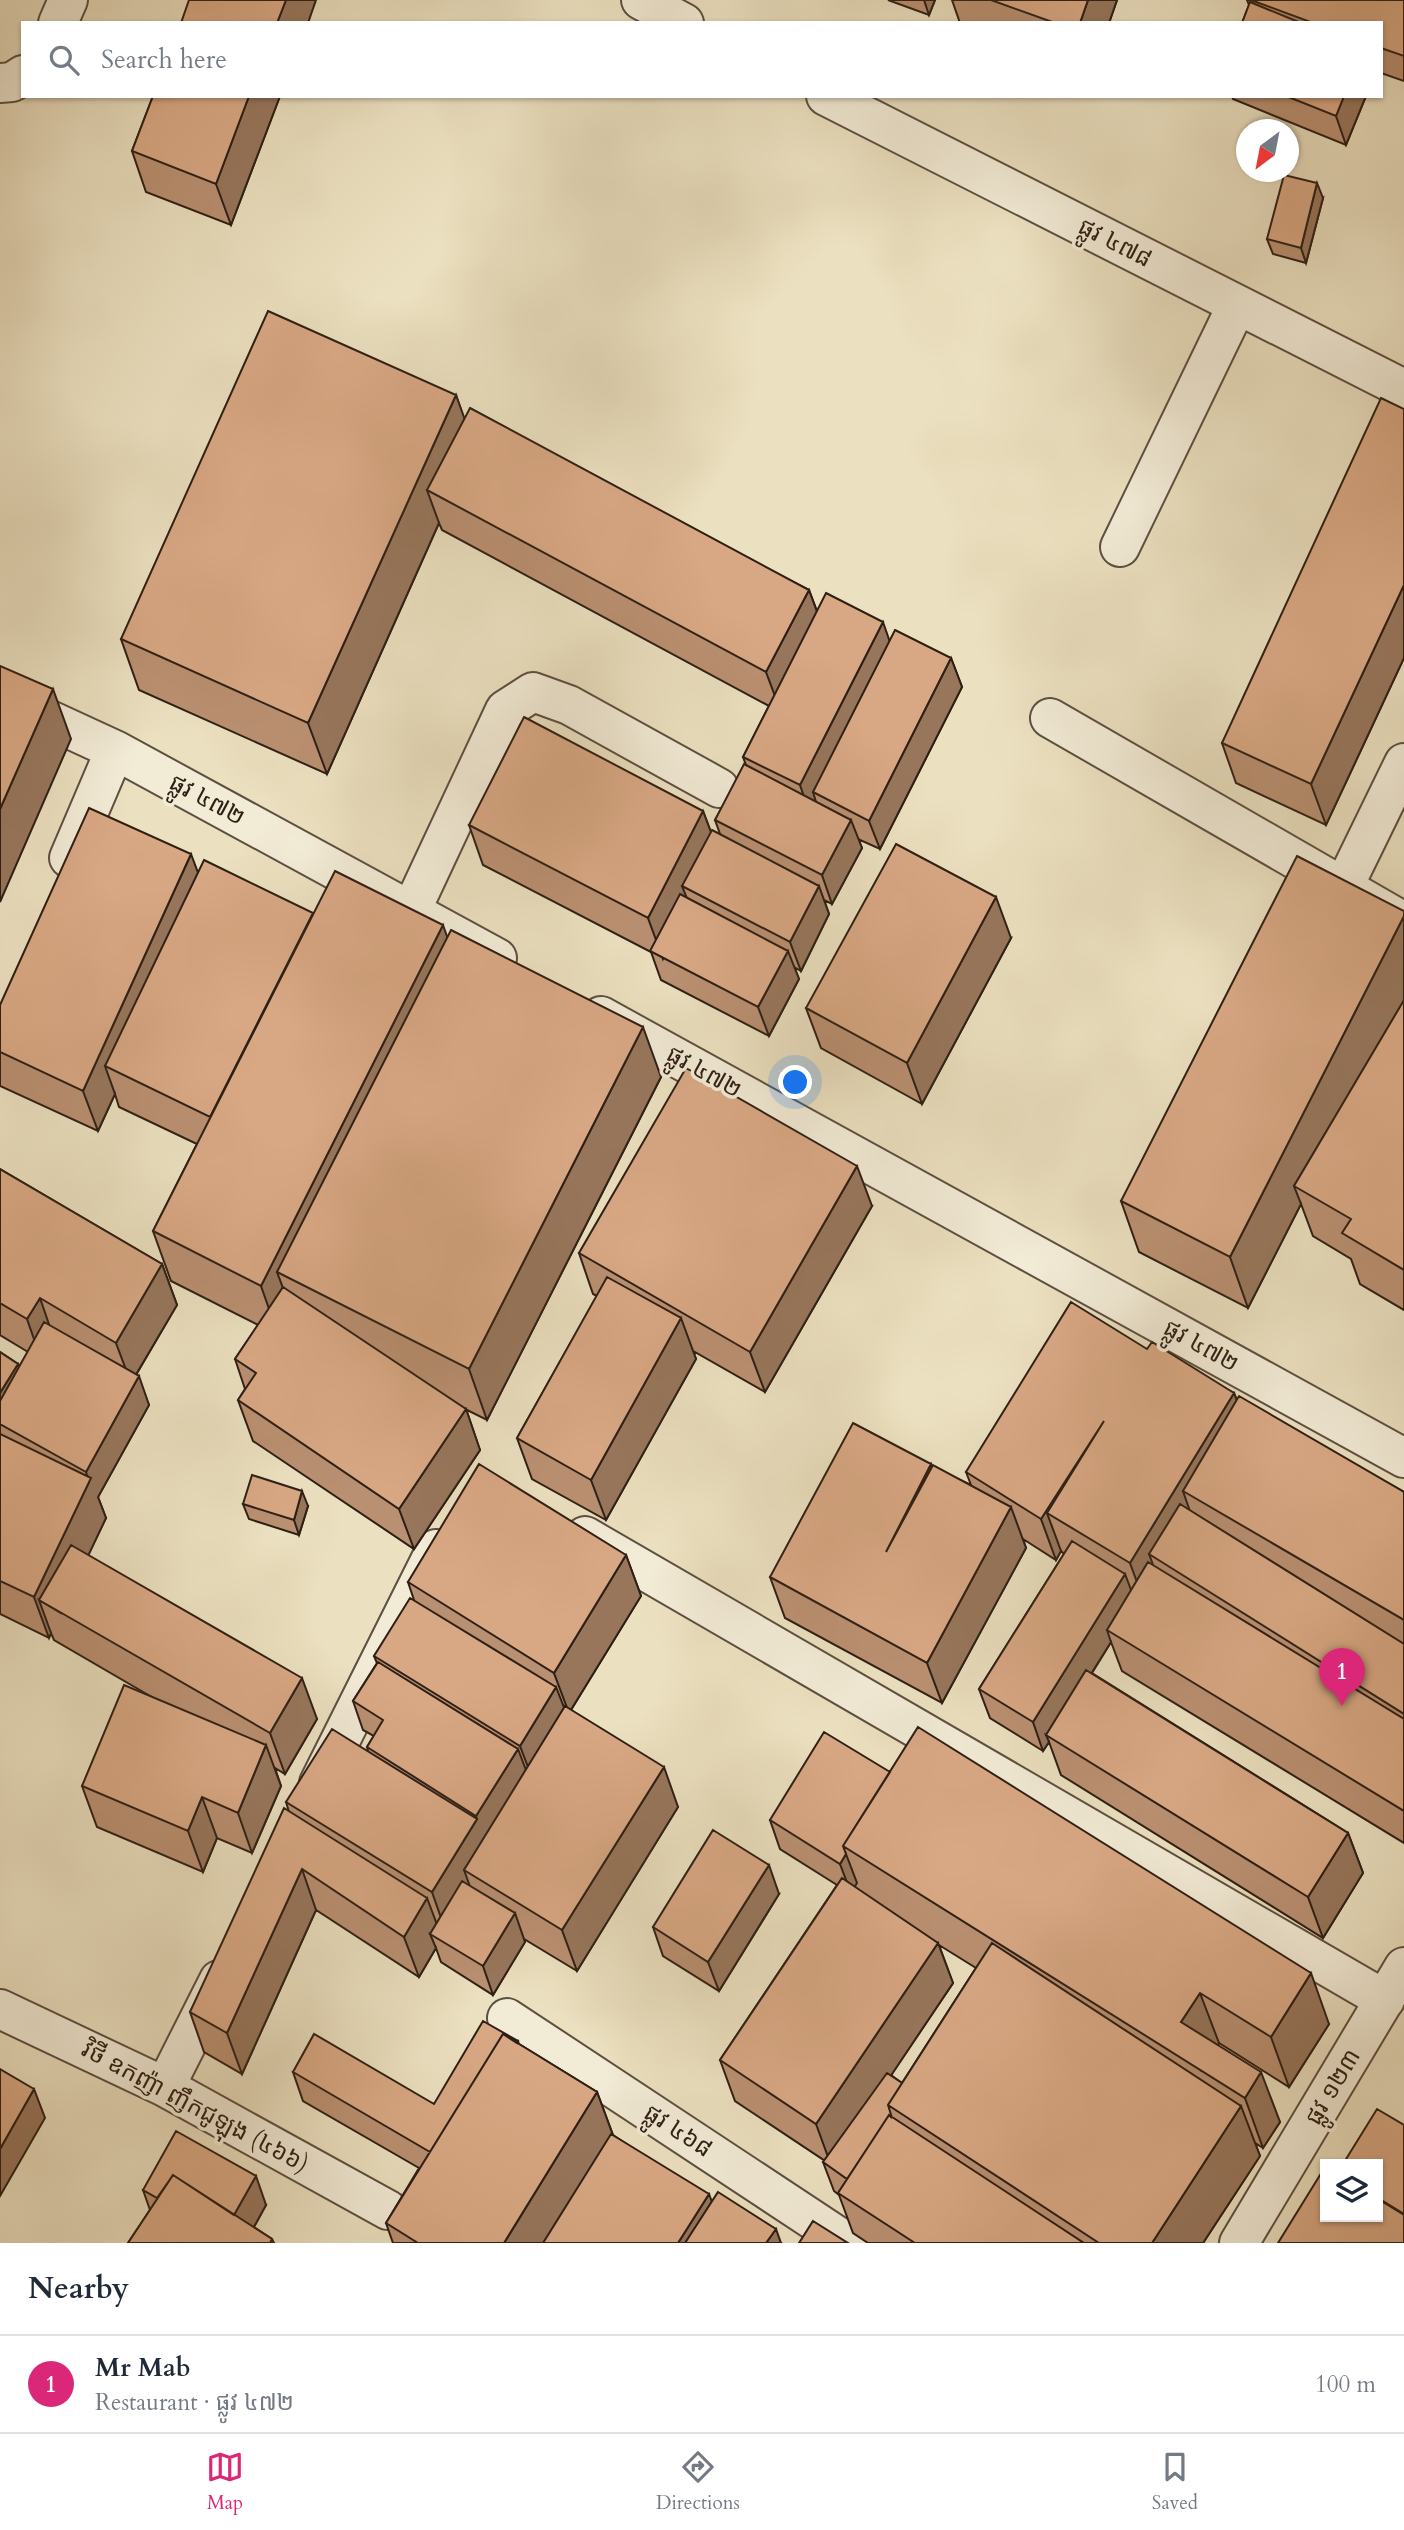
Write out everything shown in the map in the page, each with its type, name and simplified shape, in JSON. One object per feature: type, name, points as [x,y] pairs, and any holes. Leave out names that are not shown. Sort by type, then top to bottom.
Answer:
[{"type":"street","points":[[59,21],[68,0]]},
{"type":"street","points":[[641,0],[680,21]]},
{"type":"street","points":[[0,83],[12,82],[21,76]]},
{"type":"street","name":"ផ្លូវ ៤៧៨","points":[[830,98],[1404,389]]},
{"type":"street","points":[[1120,547],[1237,305]]},
{"type":"street","points":[[411,911],[505,710],[533,692],[569,705],[719,788]]},
{"type":"street","name":"ផ្លូវ ៤៧២","points":[[0,697],[115,750],[522,972]]},
{"type":"street","points":[[1050,718],[1404,922]]},
{"type":"street","points":[[55,891],[115,750]]},
{"type":"street","points":[[1345,886],[1404,764]]},
{"type":"street","name":"ផ្លូវ ៤៧២","points":[[570,999],[1404,1458]]},
{"type":"street","points":[[301,1818],[443,1536],[459,1518]]},
{"type":"street","points":[[558,1520],[1385,2000]]},
{"type":"street","points":[[165,2087],[233,1952]]},
{"type":"street","name":"ផ្លូវ ១២៣","points":[[1239,2243],[1404,1967]]},
{"type":"street","name":"វិថី ឧកញ៉ា ញឹកជូឡុង (៤៦៦)","points":[[0,2009],[165,2087],[387,2210]]},
{"type":"street","name":"ផ្លូវ ៤៦៨","points":[[507,2018],[848,2243]]},
{"type":"building","points":[[189,0],[286,0],[278,21],[182,21]]},
{"type":"building","points":[[991,0],[1088,0],[1081,21],[1049,21]]},
{"type":"building","points":[[1251,0],[1404,0],[1404,56],[1383,49],[1383,21],[1308,21]]},
{"type":"building","points":[[1250,2],[1296,21],[1243,21]]},
{"type":"building","points":[[152,98],[248,98],[216,184],[132,151]]},
{"type":"building","points":[[1291,98],[1343,98],[1336,116]]},
{"type":"building","points":[[1299,179],[1317,183],[1301,248],[1267,239],[1282,182],[1299,182]]},
{"type":"building","points":[[268,311],[456,395],[308,723],[121,639]]},
{"type":"building","points":[[1381,398],[1404,409],[1404,585],[1311,784],[1222,743]]},
{"type":"building","points":[[470,408],[809,590],[766,672],[427,490]]},
{"type":"building","points":[[826,593],[883,622],[800,785],[743,757]]},
{"type":"building","points":[[895,630],[951,658],[869,821],[813,792]]},
{"type":"building","points":[[0,666],[53,689],[0,809]]},
{"type":"building","points":[[524,717],[703,811],[648,918],[469,825]]},
{"type":"building","points":[[744,764],[851,820],[822,875],[715,820]]},
{"type":"building","points":[[89,808],[191,854],[83,1091],[0,1052],[0,1005]]},
{"type":"building","points":[[712,830],[819,886],[790,942],[682,886]]},
{"type":"building","points":[[896,844],[996,897],[907,1063],[806,1008]]},
{"type":"building","points":[[1297,856],[1404,911],[1404,916],[1230,1257],[1121,1201]]},
{"type":"building","points":[[204,860],[313,913],[210,1117],[105,1066]]},
{"type":"building","points":[[335,871],[443,925],[261,1286],[153,1231]]},
{"type":"building","points":[[680,894],[788,951],[758,1007],[650,951]]},
{"type":"building","points":[[451,930],[643,1027],[469,1369],[277,1272]]},
{"type":"building","points":[[1404,1000],[1404,1270],[1342,1233],[1351,1219],[1294,1186]]},
{"type":"building","points":[[686,1068],[857,1166],[750,1352],[579,1253]]},
{"type":"building","points":[[0,1169],[162,1264],[116,1343],[40,1298],[27,1319],[0,1303]]},
{"type":"building","points":[[607,1277],[681,1318],[591,1480],[517,1438]]},
{"type":"building","points":[[283,1287],[466,1409],[399,1509],[238,1400],[256,1373],[235,1359]]},
{"type":"building","points":[[1071,1302],[1147,1349],[1152,1342],[1234,1393],[1130,1563],[1047,1513],[1104,1421],[1041,1519],[966,1472]]},
{"type":"building","points":[[44,1322],[139,1376],[86,1472],[0,1424],[0,1401]]},
{"type":"building","points":[[0,1352],[18,1364],[0,1393]]},
{"type":"building","points":[[1239,1396],[1404,1492],[1404,1620],[1183,1491]]},
{"type":"building","points":[[853,1423],[931,1464],[886,1552],[933,1465],[1011,1507],[927,1663],[770,1577]]},
{"type":"building","points":[[0,1434],[91,1478],[34,1597],[0,1581]]},
{"type":"building","points":[[479,1464],[626,1555],[554,1673],[408,1582]]},
{"type":"building","points":[[252,1475],[302,1491],[294,1520],[243,1504]]},
{"type":"building","points":[[1180,1504],[1404,1644],[1404,1714],[1149,1554]]},
{"type":"building","points":[[1072,1541],[1125,1574],[1033,1722],[979,1689]]},
{"type":"building","points":[[71,1545],[302,1678],[270,1733],[39,1600]]},
{"type":"building","points":[[1148,1562],[1404,1719],[1404,1811],[1107,1630]]},
{"type":"building","points":[[410,1598],[556,1687],[520,1746],[374,1656]]},
{"type":"building","points":[[378,1662],[518,1749],[476,1816],[367,1747],[383,1720],[353,1701]]},
{"type":"building","points":[[1086,1670],[1348,1833],[1308,1897],[1046,1735]]},
{"type":"building","points":[[124,1685],[266,1745],[238,1813],[202,1797],[188,1831],[82,1786]]},
{"type":"building","points":[[565,1706],[664,1767],[562,1930],[464,1870]]},
{"type":"building","points":[[918,1727],[1311,1973],[1271,2037],[1200,1993],[1181,2022],[1261,2072],[1245,2098],[843,1846]]},
{"type":"building","points":[[332,1729],[477,1819],[432,1892],[286,1802]]},
{"type":"building","points":[[824,1732],[890,1772],[843,1846],[846,1854],[840,1864],[770,1820]]},
{"type":"building","points":[[284,1808],[427,1898],[404,1937],[302,1869],[227,2033],[190,2012]]},
{"type":"building","points":[[713,1830],[769,1865],[708,1962],[653,1927]]},
{"type":"building","points":[[842,1878],[938,1943],[816,2124],[720,2060]]},
{"type":"building","points":[[462,1881],[515,1913],[483,1966],[430,1934]]},
{"type":"building","points":[[992,1943],[1241,2106],[1152,2243],[1099,2243],[888,2105]]},
{"type":"building","points":[[483,2021],[518,2041],[517,2043],[503,2034],[430,2152],[293,2072],[314,2034],[434,2104]]},
{"type":"building","points":[[503,2034],[597,2092],[504,2243],[418,2243],[386,2223]]},
{"type":"building","points":[[0,2069],[34,2089],[0,2149]]},
{"type":"building","points":[[887,2073],[902,2083],[888,2105],[892,2118],[889,2115],[847,2179],[823,2162]]},
{"type":"building","points":[[1377,2109],[1404,2125],[1404,2214],[1383,2201],[1383,2159],[1346,2159]]},
{"type":"building","points":[[889,2115],[1084,2243],[915,2243],[838,2193]]},
{"type":"building","points":[[176,2131],[256,2176],[234,2215],[173,2175],[157,2198],[143,2190]]},
{"type":"building","points":[[611,2134],[709,2194],[678,2243],[543,2243]]},
{"type":"building","points":[[173,2175],[272,2239],[270,2243],[128,2243]]},
{"type":"building","points":[[1320,2175],[1320,2222],[1383,2222],[1383,2202],[1404,2215],[1404,2243],[1278,2243]]},
{"type":"building","points":[[718,2192],[776,2229],[766,2243],[685,2243]]},
{"type":"building","points":[[813,2221],[848,2243],[799,2243]]},
{"type":"place","name":"Mr Mab","points":[[1342,1706]]}]
